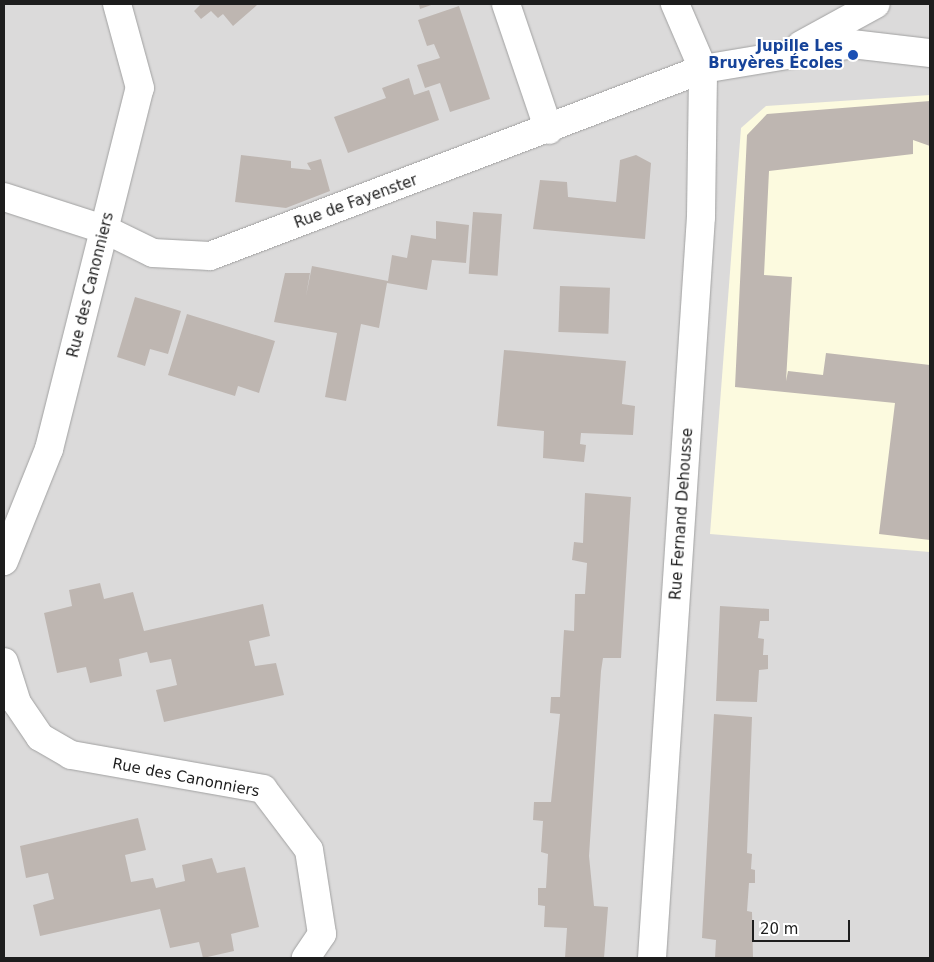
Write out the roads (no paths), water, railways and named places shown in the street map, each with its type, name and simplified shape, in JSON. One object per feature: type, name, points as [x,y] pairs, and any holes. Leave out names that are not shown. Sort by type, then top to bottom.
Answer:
[{"type":"street","name":"Rue des Canonniers","points":[[4,561],[49,449],[106,230],[140,88],[117,4]]},
{"type":"street","points":[[506,4],[550,130]]},
{"type":"street","points":[[675,4],[703,69]]},
{"type":"street","points":[[782,55],[876,4]]},
{"type":"street","name":"Rue de Fayenster","points":[[4,197],[106,230],[153,253],[210,256],[550,130],[703,69],[852,44],[930,53]]},
{"type":"street","name":"Rue Fernand Dehousse","points":[[652,958],[702,217],[703,69]]},
{"type":"street","name":"Rue des Canonniers","points":[[4,662],[17,703],[40,737],[71,755],[263,790],[309,850],[322,934],[306,958]]},
{"type":"place","name":"Jupille Les Bruyères Écoles","points":[[853,55]]}]
